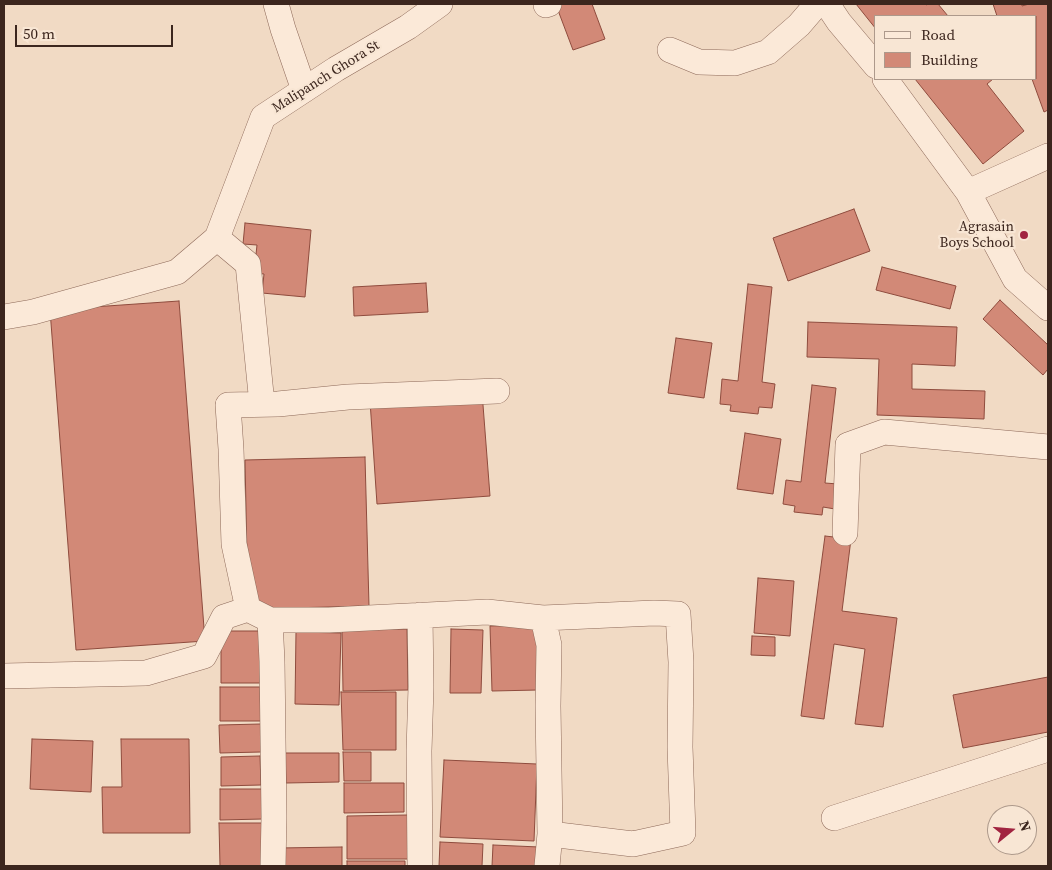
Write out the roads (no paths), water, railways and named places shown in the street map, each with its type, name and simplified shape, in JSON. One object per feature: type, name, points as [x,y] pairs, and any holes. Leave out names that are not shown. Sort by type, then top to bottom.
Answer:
[{"type":"street","points":[[276,4],[304,90]]},
{"type":"street","name":"Malipanch Ghora St","points":[[4,317],[33,312],[177,272],[217,238],[263,117],[336,69],[408,27],[440,4]]},
{"type":"street","points":[[670,50],[699,62],[735,63],[768,52],[799,26],[817,4]]},
{"type":"street","points":[[827,4],[874,64]]},
{"type":"street","points":[[886,80],[968,192],[1015,279],[1048,308]]},
{"type":"street","points":[[968,192],[1048,156]]},
{"type":"street","points":[[217,238],[248,264],[262,404]]},
{"type":"street","points":[[273,866],[272,662],[259,614],[234,544],[228,405],[278,404],[348,397],[497,391]]},
{"type":"street","points":[[845,533],[848,446],[884,432],[1048,447]]},
{"type":"street","points":[[4,676],[146,673],[204,656],[224,617],[259,614],[329,620],[486,612],[544,618],[654,613],[678,614],[682,662],[680,747],[683,833],[633,844],[550,834]]},
{"type":"street","points":[[420,615],[420,866]]},
{"type":"street","points":[[544,618],[549,645],[550,834],[547,866]]},
{"type":"street","points":[[834,818],[1048,749]]},
{"type":"place","name":"Agrasain Boys School","points":[[1024,235]]}]
